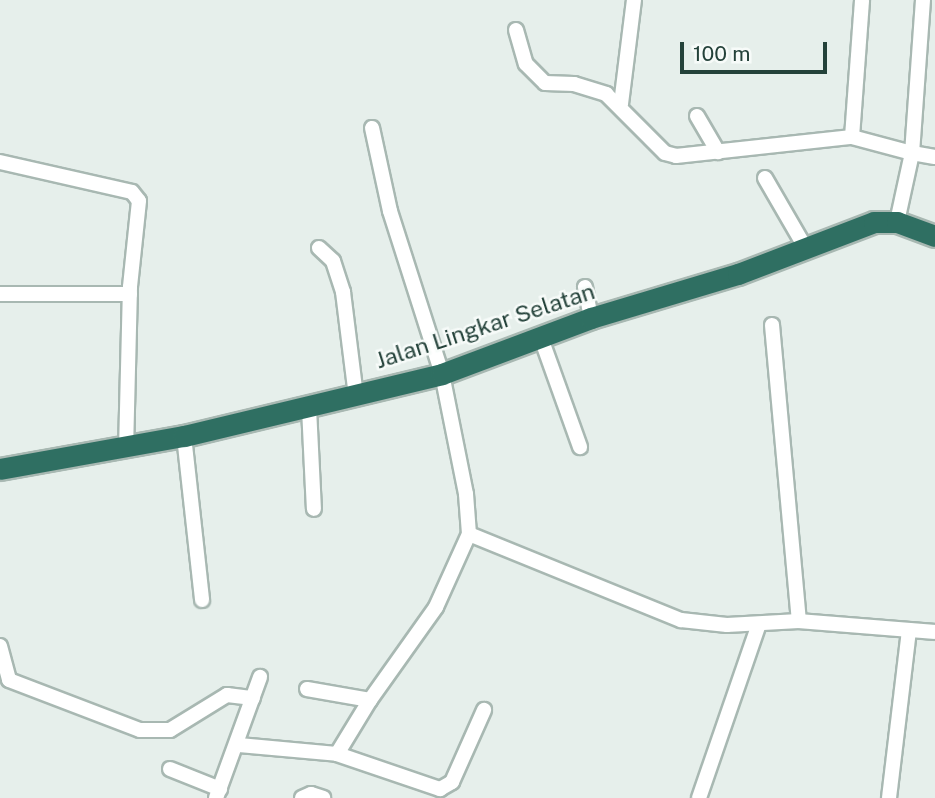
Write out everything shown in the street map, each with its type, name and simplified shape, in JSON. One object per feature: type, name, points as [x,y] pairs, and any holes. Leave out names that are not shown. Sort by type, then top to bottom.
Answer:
[{"type":"highway","name":"Jalan Lingkar Selatan","points":[[0,469],[126,449],[309,408],[442,373],[591,318],[738,274],[874,222],[897,222],[935,236]]},
{"type":"street","points":[[621,104],[634,0]]},
{"type":"street","points":[[852,137],[862,0]]},
{"type":"street","points":[[897,222],[912,153],[923,0]]},
{"type":"street","points":[[516,30],[527,64],[545,82],[581,85],[621,104],[665,153],[718,152],[852,137],[935,157]]},
{"type":"street","points":[[696,116],[718,152]]},
{"type":"street","points":[[337,754],[370,700],[436,607],[469,534],[466,494],[442,373],[390,211],[372,128]]},
{"type":"street","points":[[0,162],[132,192],[141,209],[130,294],[126,449]]},
{"type":"street","points":[[765,178],[805,247]]},
{"type":"street","points":[[319,247],[333,261],[342,292],[356,396]]},
{"type":"street","points":[[585,287],[591,318]]},
{"type":"street","points":[[0,294],[130,294]]},
{"type":"street","points":[[772,325],[799,621]]},
{"type":"street","points":[[541,338],[580,447]]},
{"type":"street","points":[[309,408],[314,509]]},
{"type":"street","points":[[184,436],[202,600]]},
{"type":"street","points":[[469,534],[666,616],[759,624],[799,621],[935,632]]},
{"type":"street","points":[[699,798],[759,624]]},
{"type":"street","points":[[889,798],[909,630]]},
{"type":"street","points":[[0,646],[9,680],[140,730],[170,730],[227,695],[253,698]]},
{"type":"street","points":[[170,769],[218,794],[239,745],[260,677]]},
{"type":"street","points":[[307,689],[370,700]]},
{"type":"street","points":[[239,745],[337,754],[440,789],[452,782],[484,710]]},
{"type":"street","points":[[302,798],[311,794],[323,798]]}]
